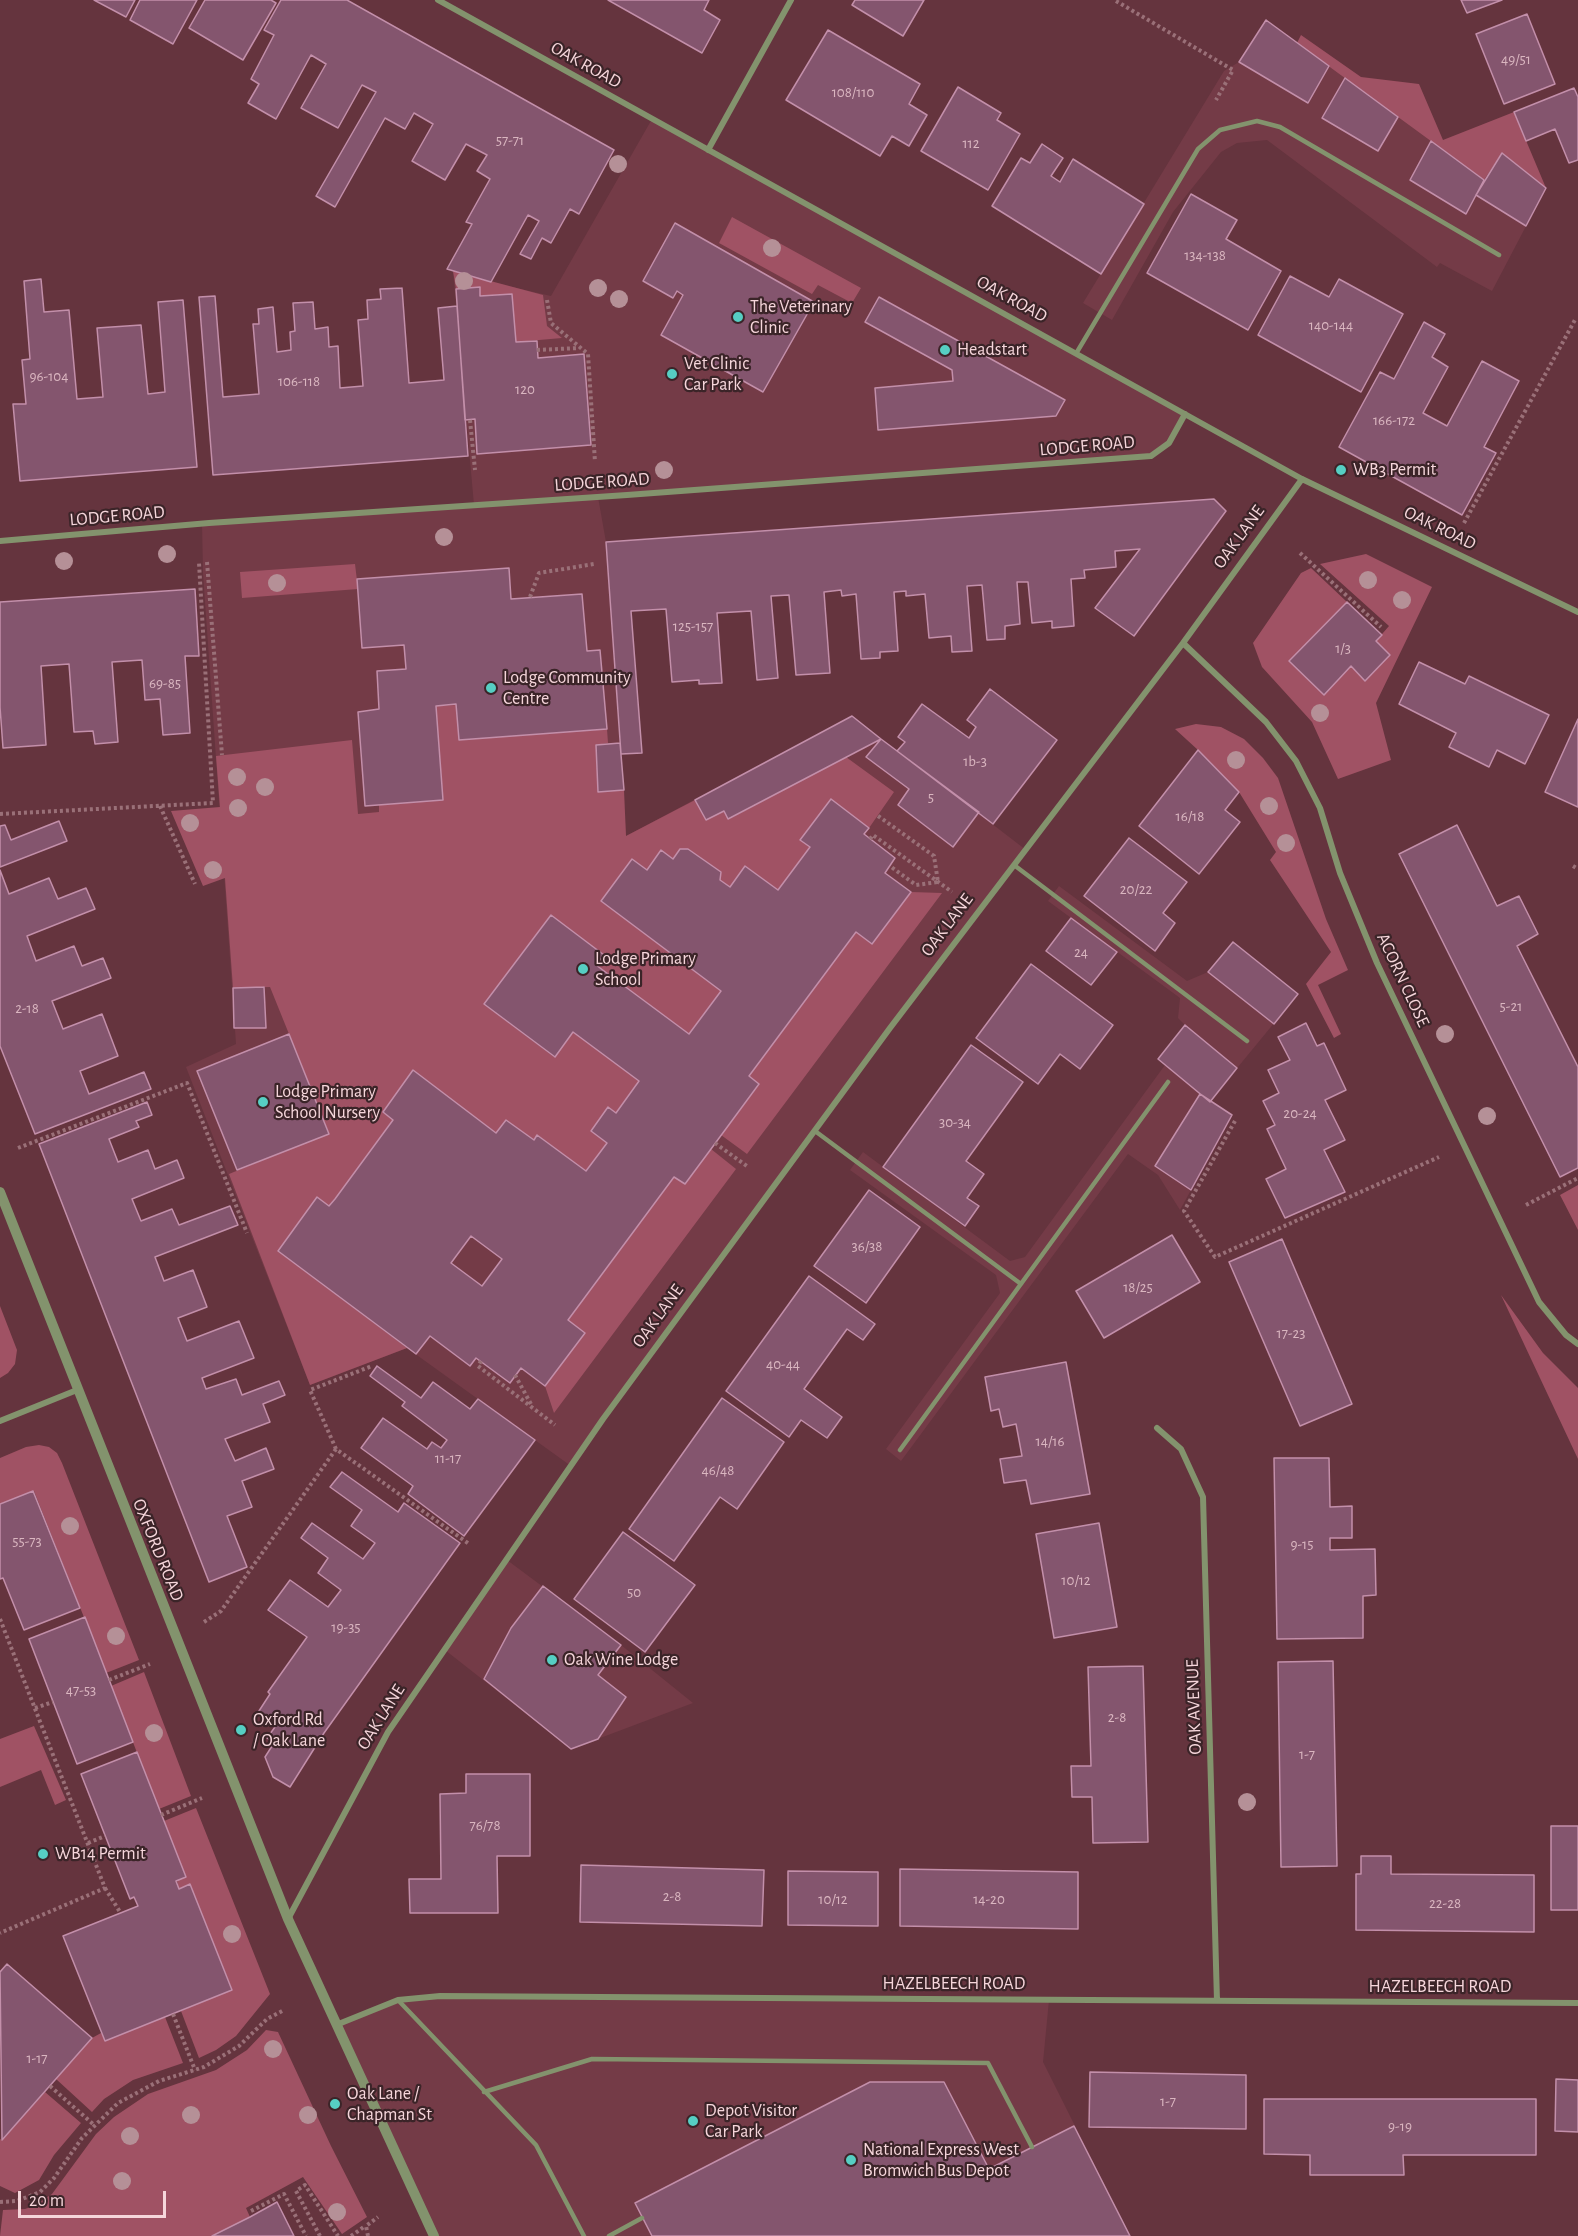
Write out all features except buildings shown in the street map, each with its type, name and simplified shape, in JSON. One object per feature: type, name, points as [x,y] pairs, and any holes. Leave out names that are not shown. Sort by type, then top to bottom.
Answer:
[{"type":"street","name":"OAK ROAD","points":[[438,0],[1077,352],[1302,479],[1578,612]]},
{"type":"street","points":[[708,150],[791,0]]},
{"type":"street","name":"LODGE ROAD","points":[[0,541],[209,522],[611,496],[1151,456],[1169,443],[1185,414]]},
{"type":"street","name":"OAK LANE","points":[[288,1919],[388,1732],[603,1419],[814,1131],[1183,643],[1302,479]]},
{"type":"street","name":"ACORN CLOSE","points":[[1183,643],[1266,722],[1296,761],[1320,808],[1341,873],[1377,963],[1539,1302],[1566,1335],[1578,1344]]},
{"type":"street","name":"OXFORD ROAD","points":[[0,1192],[288,1919]]},
{"type":"street","points":[[0,1420],[77,1390]]},
{"type":"street","name":"OAK AVENUE","points":[[1157,1428],[1181,1449],[1203,1497],[1217,2001]]},
{"type":"street","points":[[288,1919],[434,2236]]},
{"type":"street","name":"HAZELBEECH ROAD","points":[[335,2025],[398,2000],[452,1996],[1578,2003]]},
{"type":"lane","points":[[1077,352],[1198,149],[1220,130],[1257,121],[1280,127],[1499,255]]},
{"type":"lane","points":[[1014,865],[1247,1041]]},
{"type":"lane","points":[[900,1450],[1168,1082]]},
{"type":"lane","points":[[814,1131],[1021,1284]]},
{"type":"lane","points":[[398,2000],[536,2145],[584,2236]]},
{"type":"lane","points":[[484,2092],[592,2060],[988,2063],[1032,2148]]},
{"type":"lane","points":[[609,2236],[642,2218]]},
{"type":"path","points":[[1116,1],[1233,70],[1210,111],[1220,130]]},
{"type":"path","points":[[547,300],[551,323],[588,354],[595,462]]},
{"type":"path","points":[[1464,523],[1576,318]]},
{"type":"path","points":[[537,350],[580,348]]},
{"type":"path","points":[[470,420],[475,470]]},
{"type":"path","points":[[1300,553],[1381,627]]},
{"type":"path","points":[[207,562],[222,755]]},
{"type":"path","points":[[0,814],[213,803],[199,563]]},
{"type":"path","points":[[530,597],[538,573],[594,564]]},
{"type":"path","points":[[160,806],[195,884]]},
{"type":"path","points":[[878,816],[934,856],[938,882]]},
{"type":"path","points":[[870,839],[873,835],[952,892]]},
{"type":"path","points":[[890,866],[916,885],[938,882]]},
{"type":"path","points":[[1573,867],[1578,869]]},
{"type":"path","points":[[18,1148],[187,1083],[247,1233]]},
{"type":"path","points":[[1235,1121],[1184,1211],[1215,1257],[1444,1154]]},
{"type":"path","points":[[715,1143],[747,1166]]},
{"type":"path","points":[[1524,1206],[1578,1178]]},
{"type":"path","points":[[481,1361],[478,1366],[555,1425]]},
{"type":"path","points":[[372,1366],[310,1390],[336,1449],[469,1544]]},
{"type":"path","points":[[515,1375],[533,1409]]},
{"type":"path","points":[[203,1623],[221,1611],[336,1449]]},
{"type":"path","points":[[0,1619],[105,1888],[120,1912]]},
{"type":"path","points":[[109,1680],[150,1664]]},
{"type":"path","points":[[35,1708],[53,1702]]},
{"type":"path","points":[[161,1815],[202,1798]]},
{"type":"path","points":[[88,1843],[105,1836]]},
{"type":"path","points":[[0,1933],[105,1888]]},
{"type":"path","points":[[0,2202],[16,2201],[40,2192],[54,2178],[94,2125],[118,2103],[159,2081],[204,2067],[239,2046],[267,2019],[284,2010]]},
{"type":"path","points":[[173,2014],[195,2070]]},
{"type":"path","points":[[50,2086],[94,2125]]},
{"type":"path","points":[[320,2236],[296,2191],[304,2186],[338,2236]]},
{"type":"path","points":[[251,2211],[284,2194],[306,2236]]},
{"type":"path","points":[[351,2236],[378,2217]]},
{"type":"path","points":[[366,2226],[368,2236]]},
{"type":"shaded area","points":[[1266,20],[1484,180],[1502,153],[1546,188],[1492,291],[1440,263],[1437,267],[1267,140],[1237,143],[1221,152],[1173,212],[1112,320],[1083,303],[1224,71],[1239,62]]},
{"type":"shaded area","points":[[1301,35],[1361,77],[1419,84],[1443,140],[1514,112],[1546,188],[1502,153],[1484,180],[1297,43]]},
{"type":"shaded area","name":"Lodge Primary School","points":[[652,119],[1185,414],[1169,443],[1151,456],[598,497],[606,542],[626,836],[852,716],[1026,850],[890,1028],[571,1466],[407,1348],[310,1385],[252,1237],[186,1067],[236,1044],[203,573],[202,523],[474,505],[453,271],[551,296]]},
{"type":"shaded area","points":[[732,217],[861,288],[852,303],[818,285],[812,294],[719,243]]},
{"type":"shaded area","points":[[453,271],[543,295],[547,326],[562,338],[516,342],[512,294],[480,296],[480,287],[456,289]]},
{"type":"shaded area","points":[[1366,554],[1432,587],[1376,703],[1391,760],[1338,779],[1312,722],[1262,667],[1253,643],[1301,573],[1311,568],[1347,602],[1289,661],[1324,694],[1351,666],[1365,681],[1390,655],[1376,641],[1389,626],[1320,564]]},
{"type":"shaded area","points":[[355,564],[358,589],[242,598],[240,572]]},
{"type":"shaded area","points":[[456,705],[581,731],[607,729],[608,743],[596,745],[598,792],[624,790],[626,836],[695,800],[706,820],[724,811],[729,819],[846,757],[894,792],[869,828],[830,800],[801,840],[810,847],[778,890],[745,867],[730,887],[720,880],[720,872],[688,849],[680,849],[673,859],[661,850],[647,870],[632,859],[602,901],[721,991],[689,1034],[596,965],[604,955],[551,916],[485,1005],[554,1057],[573,1032],[639,1081],[616,1113],[608,1108],[591,1131],[607,1143],[586,1171],[537,1135],[534,1140],[506,1120],[496,1133],[413,1071],[383,1112],[393,1120],[335,1199],[329,1206],[317,1198],[278,1251],[407,1348],[310,1385],[229,1174],[329,1133],[270,987],[233,988],[225,878],[203,886],[171,811],[220,807],[216,756],[352,740],[358,814],[379,812],[379,805],[443,800],[436,706]]},
{"type":"shaded area","points":[[1196,724],[1221,727],[1244,739],[1263,758],[1278,778],[1326,919],[1348,970],[1318,985],[1341,1034],[1334,1038],[1306,984],[1331,952],[1270,860],[1276,852],[1239,792],[1175,729]]},
{"type":"shaded area","points":[[1059,886],[1187,981],[1208,972],[1233,942],[1298,994],[1210,1101],[1191,1190],[1180,1210],[1158,1175],[1128,1154],[901,1461],[886,1449],[1000,1293],[996,1275],[850,1170],[863,1152],[1010,1261],[1025,1257],[1165,1065],[1158,1059],[1185,1025],[1178,1018],[1180,998],[1048,901]]},
{"type":"shaded area","points":[[911,892],[942,893],[747,1154],[721,1135],[759,1085],[749,1076],[856,932],[872,944]]},
{"type":"shaded area","points":[[711,1149],[736,1169],[554,1413],[545,1386],[584,1333],[568,1320],[674,1177],[685,1184]]},
{"type":"shaded area","points":[[1578,1185],[1578,1230],[1560,1195]]},
{"type":"shaded area","points":[[1501,1295],[1543,1353],[1578,1388],[1578,1459]]},
{"type":"shaded area","points":[[0,1306],[17,1350],[15,1364],[8,1373],[0,1378]]},
{"type":"shaded area","points":[[39,1445],[49,1447],[57,1453],[62,1463],[139,1660],[106,1673],[34,1491],[0,1504],[0,1458],[26,1447]]},
{"type":"shaded area","points":[[507,1560],[621,1645],[693,1703],[571,1749],[445,1650]]},
{"type":"shaded area","points":[[144,1672],[191,1796],[159,1809],[111,1686]]},
{"type":"shaded area","points":[[34,1726],[66,1800],[55,1805],[41,1770],[0,1787],[0,1739]]},
{"type":"shaded area","points":[[196,1808],[270,1994],[236,2036],[216,2050],[199,2058],[181,2011],[232,1989],[190,1885],[179,1889],[164,1821]]},
{"type":"shaded area","points":[[440,1996],[1049,2000],[1043,2062],[1130,2236],[434,2236],[335,2025],[386,2005]]},
{"type":"shaded area","points":[[165,2017],[183,2063],[133,2080],[104,2099],[92,2112],[56,2079],[92,2038],[101,2033],[105,2040]]},
{"type":"shaded area","points":[[266,2030],[278,2032],[367,2217],[342,2234],[303,2177],[246,2208],[250,2217],[212,2236],[0,2236],[3,2210],[25,2209],[52,2194],[96,2134],[114,2117],[148,2094],[216,2070],[247,2050]]},
{"type":"shaded area","points":[[45,2092],[81,2123],[54,2155],[39,2180],[15,2193],[0,2186],[0,2139],[2,2140]]},
{"type":"place","name":"The Veterinary Clinic","points":[[738,317]]},
{"type":"place","name":"Headstart","points":[[945,350]]},
{"type":"place","name":"Vet Clinic Car Park","points":[[672,374]]},
{"type":"place","name":"WB3 Permit","points":[[1341,470]]},
{"type":"place","name":"Lodge Community Centre","points":[[491,688]]},
{"type":"place","name":"Lodge Primary School","points":[[583,969]]},
{"type":"place","name":"Lodge Primary School Nursery","points":[[263,1102]]},
{"type":"place","name":"Oak Wine Lodge","points":[[552,1660]]},
{"type":"place","name":"Oxford Rd / Oak Lane","points":[[241,1730]]},
{"type":"place","name":"WB14 Permit","points":[[43,1854]]},
{"type":"place","name":"Oak Lane / Chapman St","points":[[335,2104]]},
{"type":"place","name":"Depot Visitor Car Park","points":[[693,2121]]},
{"type":"place","name":"National Express West Bromwich Bus Depot","points":[[851,2160]]}]
